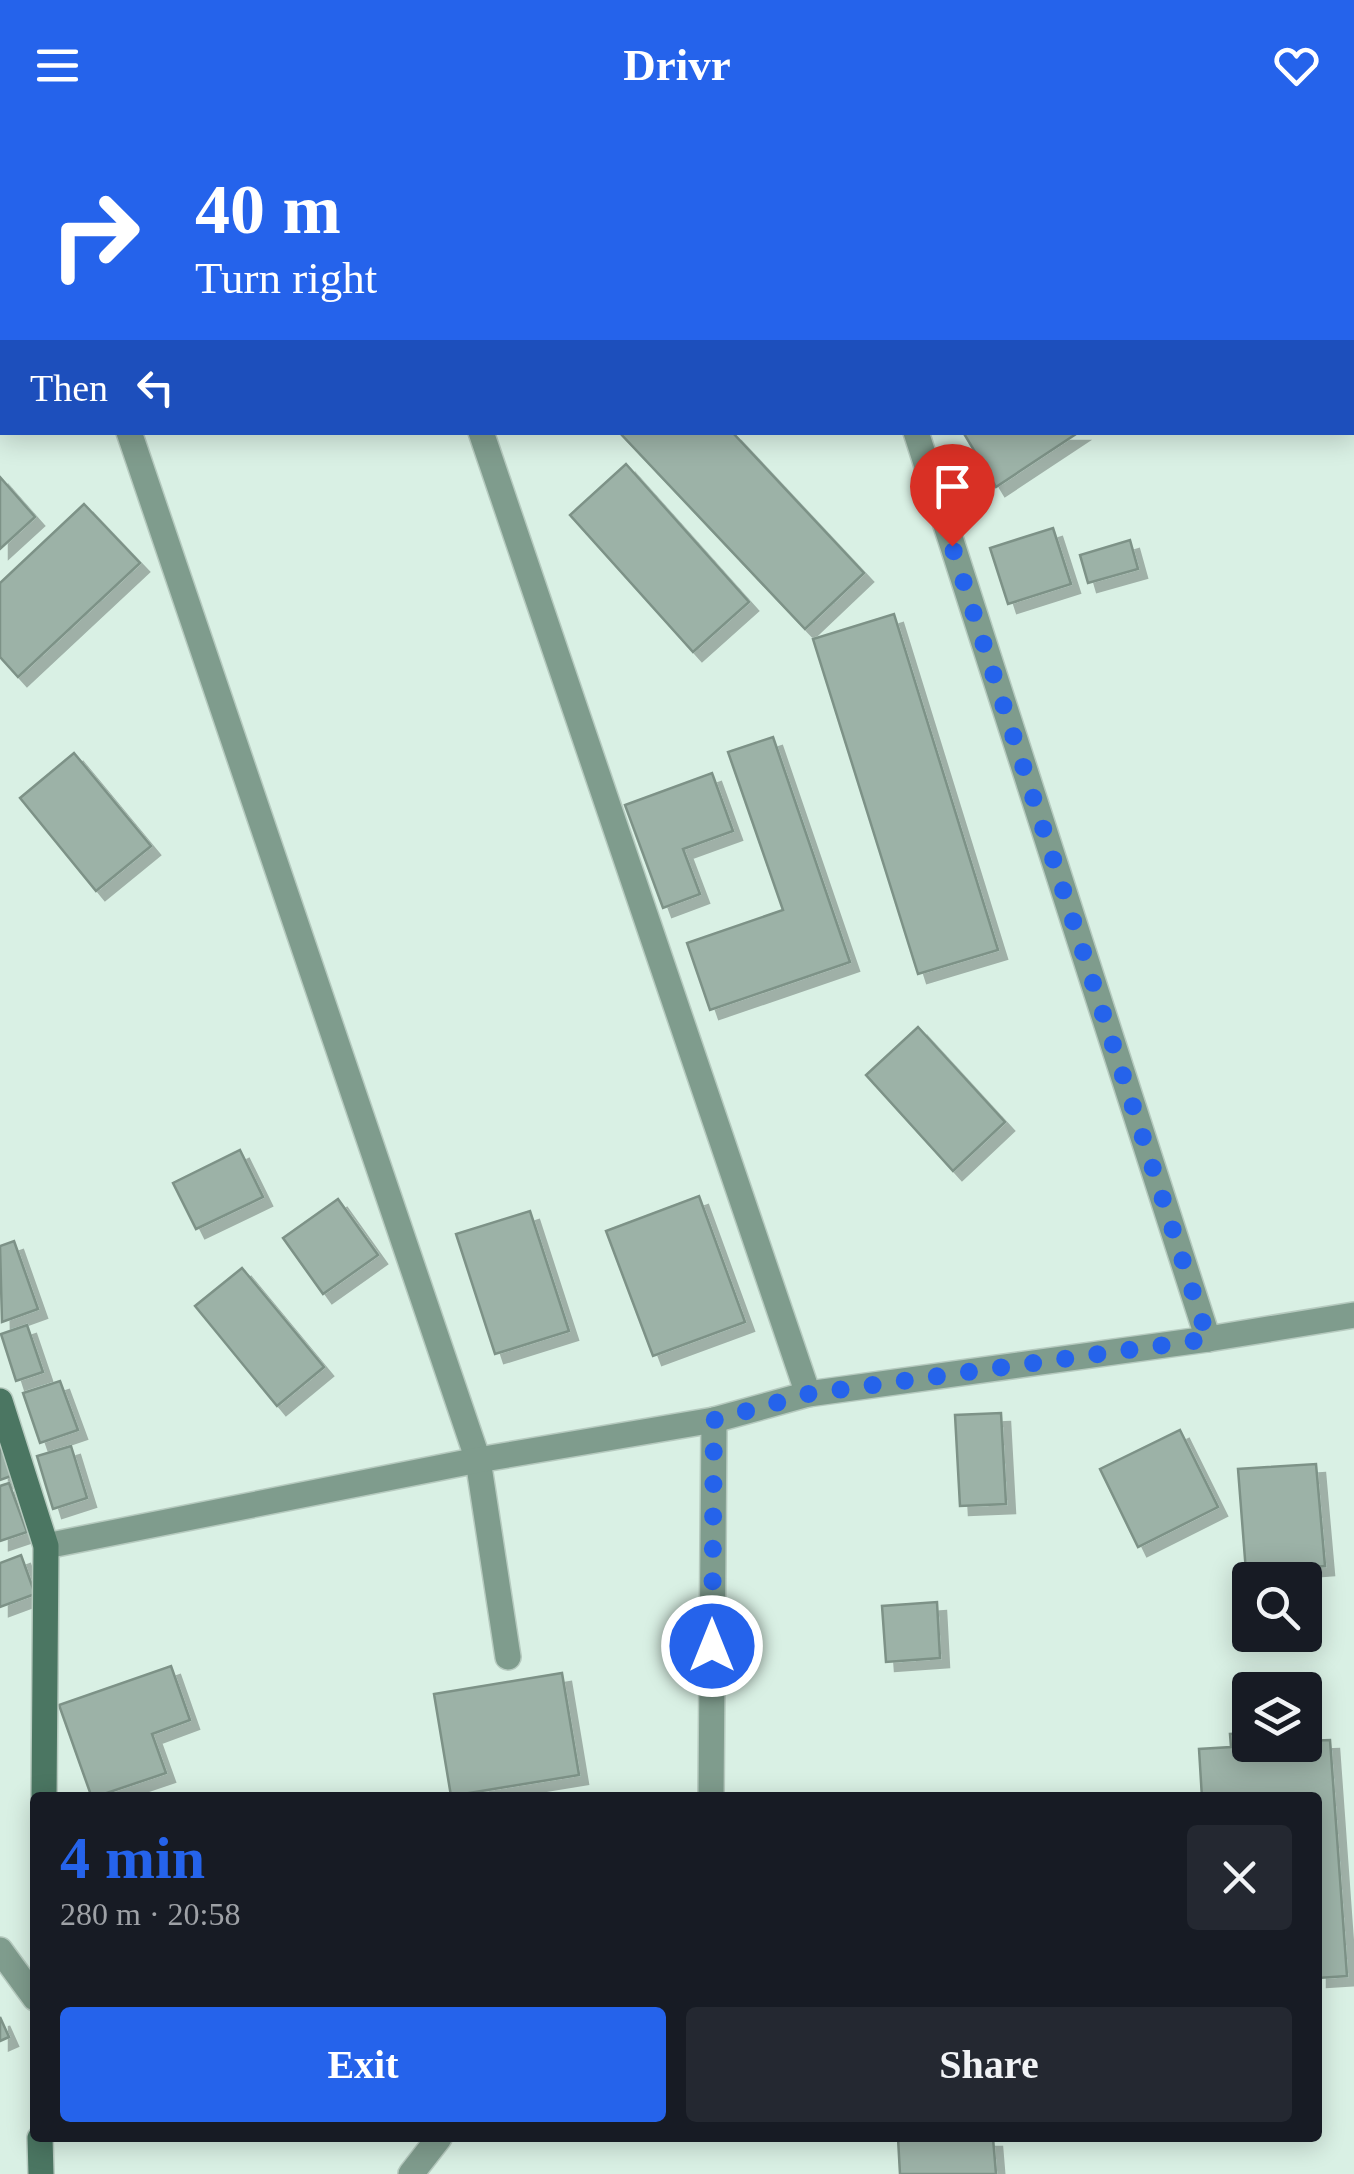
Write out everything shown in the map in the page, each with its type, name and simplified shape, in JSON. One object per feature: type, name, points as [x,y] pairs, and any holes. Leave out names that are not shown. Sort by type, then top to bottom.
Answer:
[{"type":"street","points":[[129,435],[478,1460],[508,1656]]},
{"type":"street","points":[[482,435],[808,1394]]},
{"type":"street","points":[[917,435],[1208,1339]]},
{"type":"street","points":[[46,1546],[478,1460],[714,1420],[808,1394],[1354,1315]]},
{"type":"street","points":[[0,1400],[46,1546],[44,1792]]},
{"type":"street","points":[[712,1792],[714,1420]]},
{"type":"street","points":[[0,1950],[30,1991]]},
{"type":"street","points":[[40,2142],[41,2174]]},
{"type":"street","points":[[411,2174],[436,2142]]},
{"type":"building","points":[[622,435],[735,435],[864,573],[805,629]]},
{"type":"building","points":[[965,435],[1074,435],[996,487]]},
{"type":"building","points":[[626,464],[749,602],[693,652],[570,515]]},
{"type":"building","points":[[0,477],[35,517],[0,549]]},
{"type":"building","points":[[84,504],[140,563],[18,677],[0,657],[0,583]]},
{"type":"building","points":[[1053,528],[1071,584],[1008,604],[990,548]]},
{"type":"building","points":[[1130,540],[1138,569],[1088,583],[1080,555]]},
{"type":"building","points":[[894,614],[998,950],[918,974],[813,639]]},
{"type":"building","points":[[773,737],[850,962],[710,1010],[687,943],[783,910],[728,752]]},
{"type":"building","points":[[74,753],[151,846],[96,891],[20,798]]},
{"type":"building","points":[[712,773],[733,831],[683,849],[700,894],[663,908],[625,805]]},
{"type":"building","points":[[918,1027],[1005,1122],[953,1171],[866,1075]]},
{"type":"building","points":[[240,1150],[263,1197],[196,1229],[173,1183]]},
{"type":"building","points":[[699,1196],[745,1322],[653,1356],[606,1231]]},
{"type":"building","points":[[338,1199],[378,1255],[323,1294],[283,1238]]},
{"type":"building","points":[[530,1211],[569,1331],[495,1354],[456,1234]]},
{"type":"building","points":[[14,1241],[38,1309],[2,1322],[0,1246]]},
{"type":"building","points":[[242,1268],[324,1367],[277,1406],[195,1306]]},
{"type":"building","points":[[27,1325],[43,1372],[16,1381],[1,1334]]},
{"type":"building","points":[[60,1381],[78,1430],[40,1443],[23,1393]]},
{"type":"building","points":[[1001,1413],[1006,1504],[960,1506],[955,1415]]},
{"type":"building","points":[[1180,1430],[1218,1507],[1138,1547],[1100,1469]]},
{"type":"building","points":[[0,1436],[14,1475],[0,1480]]},
{"type":"building","points":[[71,1446],[87,1498],[53,1509],[37,1456]]},
{"type":"building","points":[[1316,1464],[1325,1566],[1322,1562],[1245,1562],[1238,1469]]},
{"type":"building","points":[[9,1483],[27,1532],[0,1541],[0,1486]]},
{"type":"building","points":[[21,1555],[35,1594],[0,1607],[0,1563]]},
{"type":"building","points":[[937,1602],[940,1658],[886,1662],[882,1606]]},
{"type":"building","points":[[171,1666],[190,1720],[152,1734],[166,1773],[110,1792],[90,1792],[59,1705]]},
{"type":"building","points":[[562,1673],[579,1775],[475,1792],[450,1792],[434,1694]]},
{"type":"building","points":[[1232,1734],[1232,1762],[1322,1762],[1322,1740],[1330,1740],[1347,1976],[1322,1978],[1322,1792],[1202,1792],[1199,1749],[1231,1747]]},
{"type":"building","points":[[0,2017],[9,2037],[0,2041]]},
{"type":"building","points":[[898,2142],[993,2142],[996,2174],[900,2174]]},
{"type":"route","points":[[712,1646],[714,1420],[808,1394],[1208,1339],[952,546]]}]
